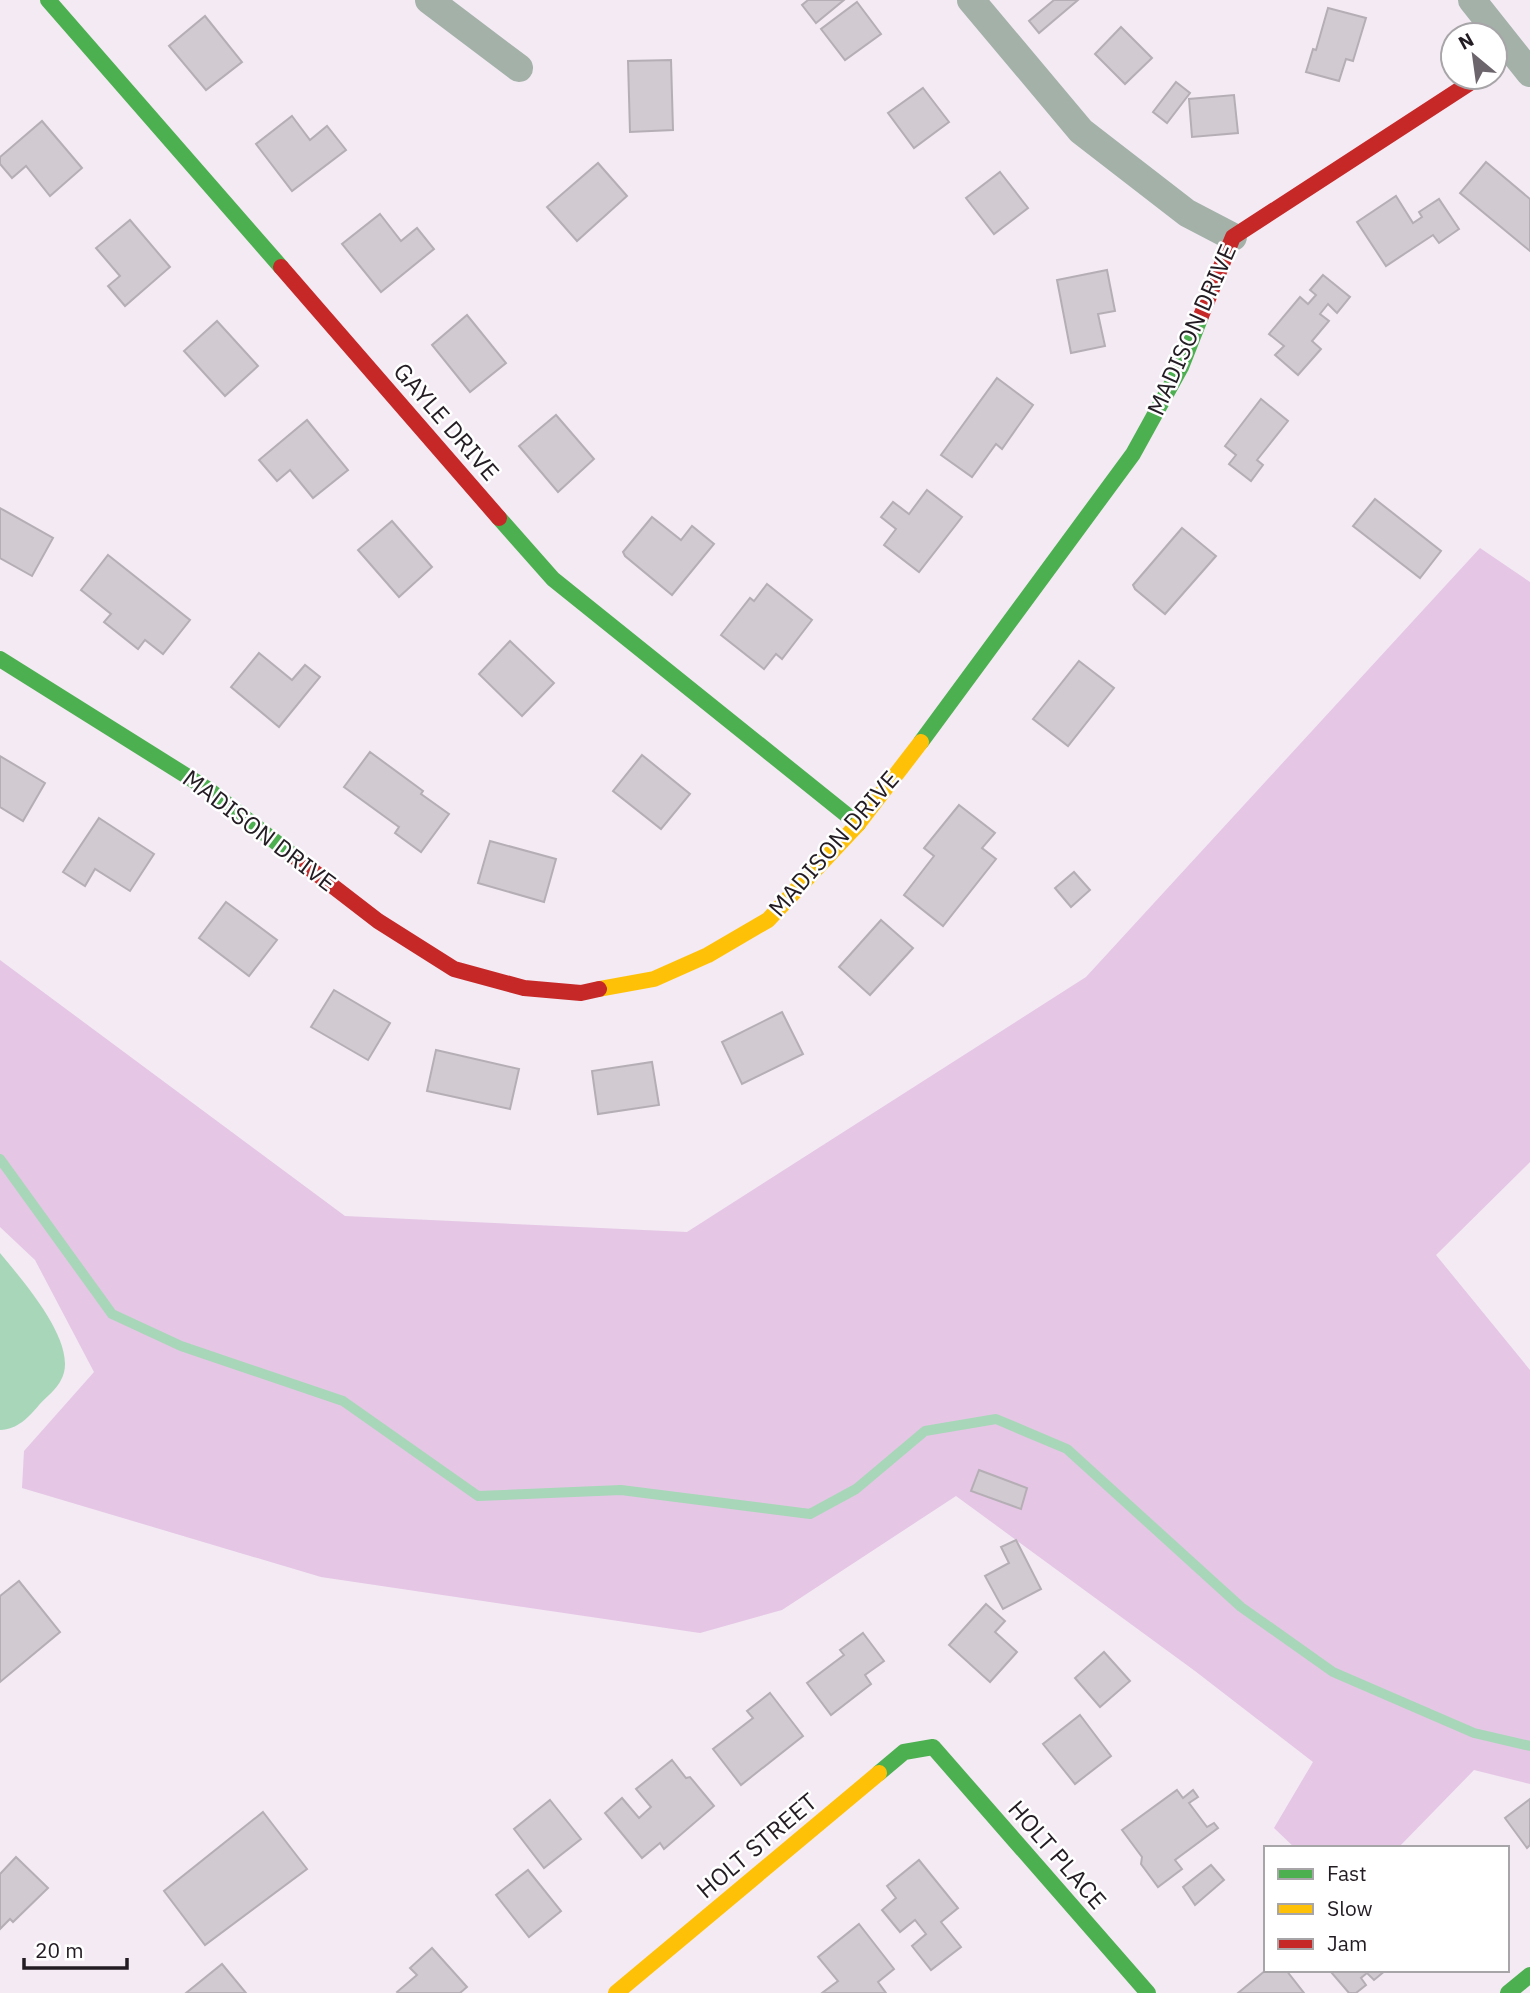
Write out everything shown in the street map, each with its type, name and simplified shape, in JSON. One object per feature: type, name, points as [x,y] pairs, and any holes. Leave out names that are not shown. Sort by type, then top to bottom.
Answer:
[{"type":"street","name":"GAYLE DRIVE","points":[[48,0],[553,579],[858,824]]},
{"type":"street","points":[[429,0],[520,68]]},
{"type":"street","points":[[971,0],[1080,131],[1187,213],[1233,237]]},
{"type":"street","points":[[1472,0],[1513,65]]},
{"type":"street","name":"MADISON DRIVE","points":[[0,660],[209,790],[378,921],[454,970],[524,988],[581,993],[654,979],[708,956],[768,920],[858,824],[973,674],[1133,454],[1181,367],[1233,237],[1457,91]]},
{"type":"street","name":"HOLT STREET","points":[[616,1993],[904,1752],[933,1747]]},
{"type":"street","name":"HOLT PLACE","points":[[933,1747],[1148,1993]]},
{"type":"street","points":[[1508,1993],[1530,1975]]},
{"type":"shaded area","points":[[1480,548],[1530,582],[1530,1162],[1436,1255],[1530,1370],[1530,1784],[1474,1770],[1400,1846],[1293,1846],[1274,1828],[1313,1762],[1195,1671],[956,1496],[782,1610],[700,1633],[321,1577],[22,1488],[24,1451],[94,1372],[35,1260],[0,1227],[0,960],[345,1216],[687,1232],[1086,977]]},
{"type":"shaded area","points":[[0,1253],[46,1313],[63,1349],[65,1366],[59,1383],[31,1414],[17,1425],[0,1430]]},
{"type":"building","points":[[808,0],[844,0],[816,23],[802,5]]},
{"type":"building","points":[[1054,0],[1078,0],[1039,33],[1029,21]]},
{"type":"building","points":[[857,2],[881,34],[845,60],[821,29]]},
{"type":"building","points":[[1328,8],[1366,18],[1353,61],[1346,59],[1339,81],[1306,72],[1313,49],[1316,50]]},
{"type":"building","points":[[205,16],[242,62],[206,90],[169,46]]},
{"type":"building","points":[[1121,27],[1152,58],[1125,84],[1095,54]]},
{"type":"building","points":[[671,60],[673,130],[630,132],[628,61]]},
{"type":"building","points":[[1176,82],[1190,93],[1167,123],[1153,112]]},
{"type":"building","points":[[923,88],[949,122],[914,148],[888,113]]},
{"type":"building","points":[[1234,95],[1238,133],[1192,137],[1189,99]]},
{"type":"building","points":[[292,116],[310,140],[327,126],[346,150],[292,191],[256,144]]},
{"type":"building","points":[[42,121],[82,168],[50,196],[26,166],[12,178],[0,164],[0,157]]},
{"type":"building","points":[[1486,162],[1530,199],[1530,251],[1460,193]]},
{"type":"building","points":[[598,163],[627,196],[577,241],[547,207]]},
{"type":"building","points":[[1000,172],[1028,208],[994,234],[966,198]]},
{"type":"building","points":[[1396,196],[1413,223],[1422,217],[1419,212],[1439,199],[1459,229],[1439,243],[1433,235],[1386,266],[1357,222]]},
{"type":"building","points":[[380,214],[401,241],[417,228],[434,249],[381,292],[342,244]]},
{"type":"building","points":[[130,220],[170,267],[125,306],[108,286],[120,276],[96,248]]},
{"type":"building","points":[[1107,270],[1115,311],[1098,314],[1105,346],[1071,353],[1057,280]]},
{"type":"building","points":[[1323,275],[1350,297],[1337,313],[1328,304],[1320,314],[1329,321],[1312,341],[1321,349],[1298,375],[1275,355],[1284,346],[1269,334],[1300,297],[1308,304],[1316,295],[1310,290]]},
{"type":"building","points":[[467,315],[506,363],[470,392],[432,345]]},
{"type":"building","points":[[217,321],[258,366],[225,396],[184,351]]},
{"type":"building","points":[[997,378],[1033,405],[1002,449],[996,444],[972,477],[941,455]]},
{"type":"building","points":[[1261,399],[1288,421],[1257,460],[1263,465],[1251,481],[1229,464],[1236,455],[1225,446]]},
{"type":"building","points":[[556,415],[594,459],[558,492],[519,446]]},
{"type":"building","points":[[307,420],[348,470],[313,498],[290,470],[277,481],[259,460]]},
{"type":"building","points":[[927,490],[962,517],[919,572],[884,545],[896,529],[881,517],[893,502],[909,514]]},
{"type":"building","points":[[1375,499],[1441,551],[1420,578],[1353,526]]},
{"type":"building","points":[[0,508],[53,538],[32,576],[0,558]]},
{"type":"building","points":[[652,517],[681,540],[692,526],[714,544],[672,595],[623,552]]},
{"type":"building","points":[[392,521],[432,567],[399,597],[358,550]]},
{"type":"building","points":[[1182,528],[1216,556],[1165,614],[1133,585]]},
{"type":"building","points":[[108,555],[190,620],[163,654],[145,640],[138,649],[104,622],[111,614],[81,590]]},
{"type":"building","points":[[767,584],[812,620],[782,659],[776,654],[764,669],[721,635],[750,598],[754,601]]},
{"type":"building","points":[[510,641],[554,683],[522,716],[479,674]]},
{"type":"building","points":[[259,653],[292,680],[305,665],[320,677],[279,727],[231,687]]},
{"type":"building","points":[[1079,661],[1114,688],[1068,746],[1033,719]]},
{"type":"building","points":[[370,752],[449,814],[421,852],[395,833],[399,827],[344,787]]},
{"type":"building","points":[[642,755],[690,794],[661,829],[613,791]]},
{"type":"building","points":[[0,756],[45,783],[23,821],[0,807]]},
{"type":"building","points":[[959,805],[995,833],[982,848],[996,859],[943,926],[904,895],[934,856],[924,848]]},
{"type":"building","points":[[99,818],[154,854],[130,891],[95,869],[85,886],[63,872]]},
{"type":"building","points":[[490,841],[556,859],[544,902],[478,883]]},
{"type":"building","points":[[1074,872],[1090,890],[1071,907],[1055,888]]},
{"type":"building","points":[[226,902],[277,940],[249,976],[199,938]]},
{"type":"building","points":[[881,920],[913,948],[870,995],[839,967]]},
{"type":"building","points":[[334,990],[390,1023],[368,1060],[311,1027]]},
{"type":"building","points":[[782,1012],[803,1054],[742,1084],[722,1042]]},
{"type":"building","points":[[436,1050],[519,1069],[510,1109],[427,1091]]},
{"type":"building","points":[[652,1062],[659,1105],[598,1114],[592,1071]]},
{"type":"building","points":[[979,1470],[1027,1488],[1021,1509],[971,1491]]},
{"type":"building","points":[[1016,1540],[1041,1589],[1003,1609],[985,1576],[1009,1563],[1001,1547]]},
{"type":"building","points":[[19,1581],[60,1632],[0,1682],[0,1596]]},
{"type":"building","points":[[986,1604],[1005,1621],[995,1632],[1017,1652],[990,1682],[949,1645]]},
{"type":"building","points":[[863,1633],[884,1661],[865,1675],[871,1684],[831,1715],[807,1683],[844,1655],[840,1650]]},
{"type":"building","points":[[1104,1652],[1130,1681],[1100,1707],[1075,1678]]},
{"type":"building","points":[[770,1693],[803,1736],[741,1785],[713,1749],[753,1718],[747,1711]]},
{"type":"building","points":[[1080,1715],[1111,1756],[1075,1784],[1043,1744]]},
{"type":"building","points":[[672,1760],[714,1806],[664,1849],[660,1843],[642,1858],[605,1813],[622,1798],[639,1818],[651,1807],[636,1789]]},
{"type":"building","points":[[1177,1790],[1183,1798],[1193,1790],[1198,1797],[1189,1803],[1207,1827],[1214,1823],[1218,1828],[1175,1860],[1182,1869],[1158,1887],[1141,1864],[1142,1857],[1122,1830]]},
{"type":"building","points":[[1530,1799],[1530,1845],[1527,1848],[1505,1818]]},
{"type":"building","points":[[550,1800],[581,1839],[544,1868],[514,1829]]},
{"type":"building","points":[[263,1812],[307,1869],[205,1945],[164,1891]]},
{"type":"building","points":[[16,1857],[48,1888],[13,1922],[10,1919],[0,1929],[0,1874]]},
{"type":"building","points":[[919,1860],[958,1908],[941,1922],[961,1947],[931,1970],[912,1946],[926,1934],[915,1920],[900,1932],[882,1910],[896,1898],[887,1886]]},
{"type":"building","points":[[1211,1865],[1224,1880],[1195,1905],[1183,1887]]},
{"type":"building","points":[[528,1870],[561,1911],[529,1937],[496,1895]]},
{"type":"building","points":[[859,1924],[894,1969],[878,1982],[886,1993],[822,1993],[838,1981],[818,1957]]},
{"type":"building","points":[[432,1948],[467,1987],[460,1993],[398,1993],[417,1975],[410,1968]]},
{"type":"building","points":[[222,1964],[246,1993],[186,1993]]},
{"type":"building","points":[[1264,1972],[1288,1972],[1304,1993],[1238,1993]]},
{"type":"building","points":[[1331,1972],[1384,1972],[1374,1980],[1367,1973],[1361,1978],[1366,1985],[1356,1993],[1349,1993]]},
{"type":"waterway","points":[[0,1159],[112,1314],[181,1346],[343,1401],[478,1496],[621,1490],[810,1514],[856,1489],[925,1431],[996,1419],[1067,1449],[1241,1607],[1333,1672],[1474,1733],[1530,1746]]},
{"type":"traffic: fast","points":[[48,0],[281,267]]},
{"type":"traffic: fast","points":[[921,742],[1133,454],[1181,367],[1201,316]]},
{"type":"traffic: fast","points":[[499,518],[553,579],[858,824]]},
{"type":"traffic: fast","points":[[0,659],[209,790],[295,857]]},
{"type":"traffic: fast","points":[[879,1773],[904,1752],[933,1747],[1148,1993]]},
{"type":"traffic: fast","points":[[1508,1993],[1530,1975]]},
{"type":"traffic: slow","points":[[599,989],[654,979],[708,955],[768,920],[858,824],[921,742]]},
{"type":"traffic: slow","points":[[616,1993],[879,1773]]},
{"type":"traffic: jam","points":[[1201,316],[1233,237],[1457,91]]},
{"type":"traffic: jam","points":[[281,267],[499,518]]},
{"type":"traffic: jam","points":[[295,857],[378,921],[454,969],[524,988],[581,993],[599,989]]}]
